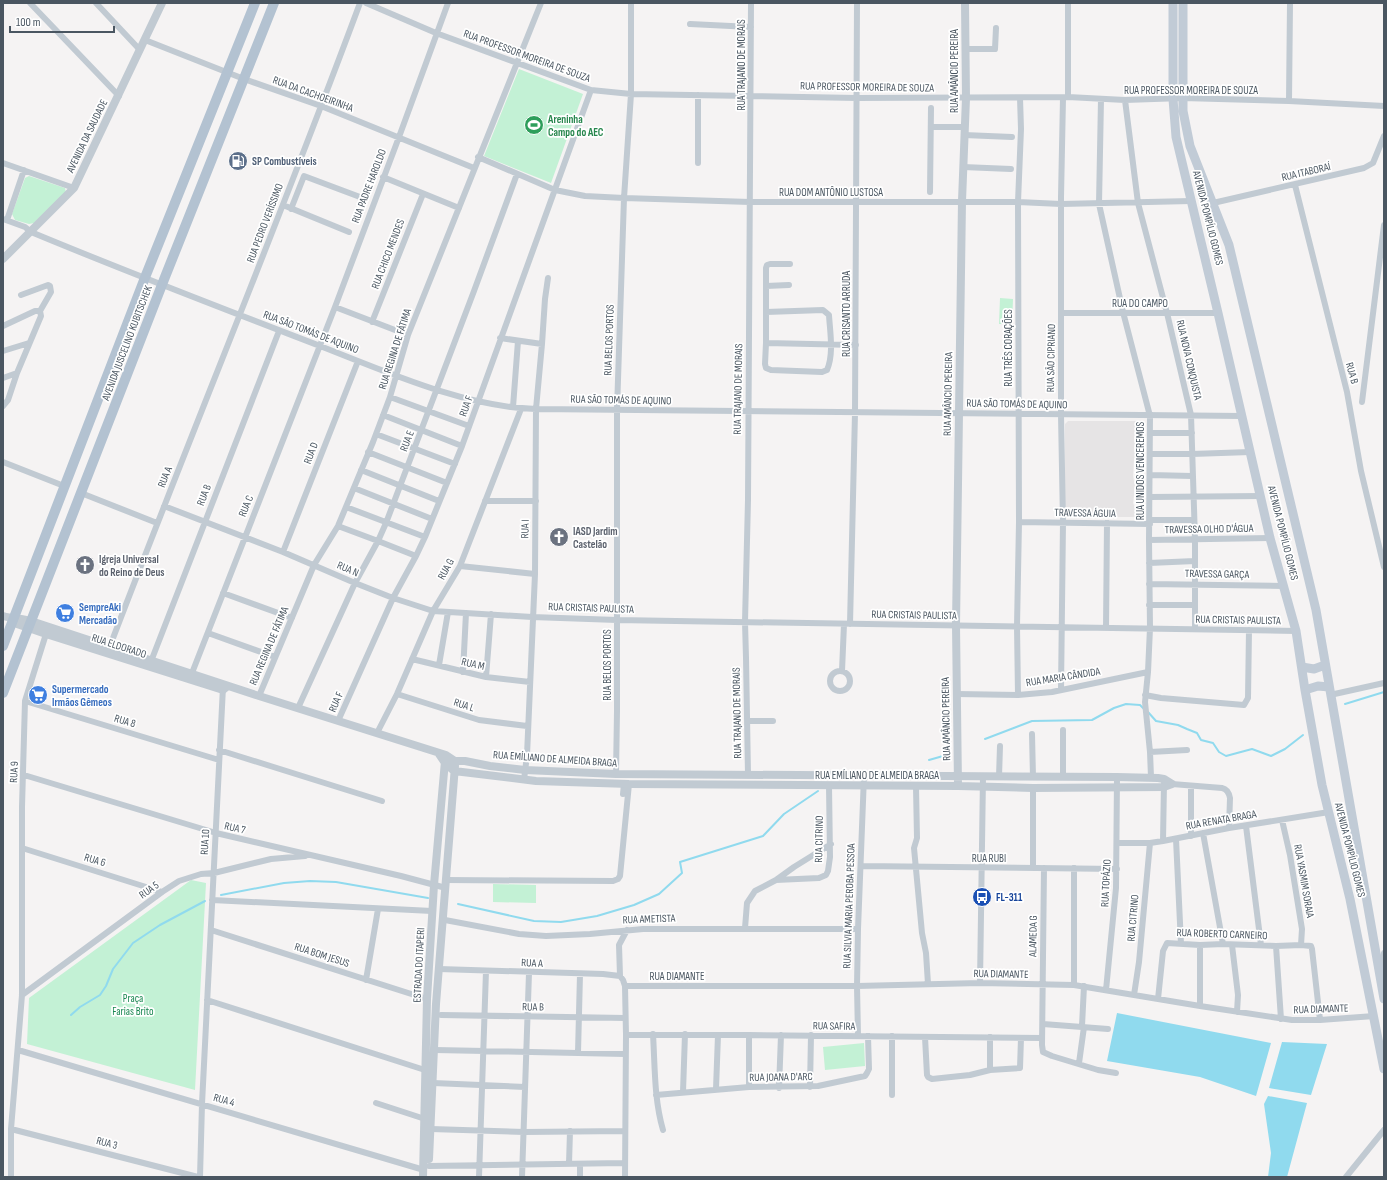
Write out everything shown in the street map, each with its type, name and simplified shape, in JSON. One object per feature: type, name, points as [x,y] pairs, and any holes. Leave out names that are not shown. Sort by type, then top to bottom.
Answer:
[{"type":"main road","name":"AVENIDA JUSCELINO KUBITSCHEK","points":[[3,646],[145,279],[255,3]]},
{"type":"main road","name":"AVENIDA JUSCELINO KUBITSCHEK","points":[[3,693],[274,3]]},
{"type":"main road","name":"AVENIDA POMPÍLIO GOMES","points":[[1173,3],[1173,99],[1176,137],[1270,538],[1296,631],[1322,784],[1350,899],[1384,1069]]},
{"type":"main road","name":"AVENIDA POMPÍLIO GOMES","points":[[1183,3],[1183,111],[1190,146],[1214,203],[1229,245],[1316,610],[1378,972],[1384,999]]},
{"type":"main road","points":[[1302,667],[1308,669],[1325,665]]},
{"type":"main road","points":[[1305,690],[1318,686],[1330,691]]},
{"type":"street","points":[[30,3],[119,96]]},
{"type":"street","points":[[96,3],[140,50]]},
{"type":"street","name":"AVENIDA DA SAUDADE","points":[[3,259],[74,188],[162,3]]},
{"type":"street","name":"RUA PEDRO VERÍSSIMO","points":[[240,315],[360,3]]},
{"type":"street","name":"RUA PROFESSOR MOREIRA DE SOUZA","points":[[366,3],[436,33],[591,90],[631,94],[857,98],[1066,98],[1125,100],[1183,98],[1289,101],[1384,106]]},
{"type":"street","name":"RUA PADRE HAROLDO","points":[[319,346],[399,137],[448,3]]},
{"type":"street","name":"RUA REGINA DE FÁTIMA","points":[[258,696],[314,565],[338,526],[354,488],[390,397],[395,375],[408,335],[478,157],[541,3]]},
{"type":"street","name":"RUA BELOS PORTOS","points":[[616,774],[617,410],[624,198],[631,94],[631,3]]},
{"type":"street","name":"RUA TRAJANO DE MORAIS","points":[[748,774],[745,622],[748,500],[751,3]]},
{"type":"street","name":"RUA CRISANTO ARRUDA","points":[[842,671],[847,624],[856,412],[857,3]]},
{"type":"street","name":"RUA AMÂNCIO PEREIRA","points":[[958,786],[956,625],[962,202],[966,98],[965,3]]},
{"type":"street","name":"RUA SÃO CIPRIANO","points":[[1061,690],[1063,522],[1061,415],[1062,204],[1068,3]]},
{"type":"street","points":[[1289,101],[1290,3]]},
{"type":"street","points":[[690,24],[751,27]]},
{"type":"street","points":[[965,49],[996,49],[996,28]]},
{"type":"street","name":"RUA DA CACHOEIRINHA","points":[[145,40],[228,72],[244,80],[321,106],[474,168]]},
{"type":"street","name":"RUA F","points":[[338,721],[394,598],[425,537],[455,464],[591,90]]},
{"type":"street","points":[[698,95],[698,163]]},
{"type":"street","name":"RUA TRÊS CORAÇÕES","points":[[1018,695],[1018,202],[1021,129],[1020,98]]},
{"type":"street","name":"RUA UNIDOS VENCEREMOS","points":[[1101,99],[1099,204],[1123,312],[1150,416],[1150,628],[1145,698],[1151,777]]},
{"type":"street","name":"RUA NOVA CONQUISTA","points":[[1125,100],[1138,203],[1192,415],[1192,476],[1195,539],[1195,629]]},
{"type":"street","points":[[930,192],[932,108]]},
{"type":"street","points":[[931,127],[1012,137]]},
{"type":"street","name":"RUA ITABORAÍ","points":[[1214,203],[1367,167],[1372,163],[1384,136]]},
{"type":"street","name":"RUA DOM ANTÔNIO LUSTOSA","points":[[478,157],[555,190],[573,194],[624,198],[750,202],[1018,202],[1062,204],[1191,202]]},
{"type":"street","points":[[3,163],[74,188]]},
{"type":"street","points":[[963,167],[1011,169]]},
{"type":"street","points":[[5,219],[24,170]]},
{"type":"street","name":"RUA E","points":[[298,708],[355,583],[386,523],[517,174]]},
{"type":"street","points":[[291,209],[304,176],[360,197]]},
{"type":"street","points":[[383,177],[459,208]]},
{"type":"street","name":"RUA B","points":[[1295,185],[1347,392],[1361,471],[1384,567]]},
{"type":"street","name":"RUA CHICO MENDES","points":[[372,322],[423,194]]},
{"type":"street","points":[[283,205],[349,232]]},
{"type":"street","name":"RUA SÃO TOMÁS DE AQUINO","points":[[5,219],[25,227],[31,232],[145,279],[395,375],[437,390],[478,402],[521,409],[1242,416]]},
{"type":"street","points":[[1362,402],[1384,225]]},
{"type":"street","points":[[766,312],[823,310],[827,312],[829,315],[831,345],[830,363],[827,370],[822,372],[771,370],[766,368],[765,364],[766,268],[770,264],[790,264]]},
{"type":"street","name":"RUA I","points":[[524,780],[527,755],[527,726],[535,574],[536,409],[542,344],[544,299],[548,278]]},
{"type":"street","points":[[3,406],[8,400],[17,372],[41,316],[40,311],[51,292],[50,286],[48,285],[21,295]]},
{"type":"street","points":[[766,286],[789,286]]},
{"type":"street","points":[[334,307],[408,335]]},
{"type":"street","points":[[3,326],[35,311],[40,311]]},
{"type":"street","name":"RUA DO CAMPO","points":[[1062,313],[1218,313]]},
{"type":"street","name":"RUA A","points":[[110,646],[157,523],[240,315]]},
{"type":"street","name":"RUA B","points":[[150,664],[279,331]]},
{"type":"street","points":[[500,338],[542,344]]},
{"type":"street","points":[[513,407],[518,341]]},
{"type":"street","points":[[3,352],[29,343]]},
{"type":"street","points":[[766,343],[856,345]]},
{"type":"street","name":"RUA C","points":[[192,673],[319,346]]},
{"type":"street","name":"RUA D","points":[[284,552],[358,361]]},
{"type":"street","points":[[3,378],[17,372]]},
{"type":"street","points":[[390,397],[469,426]]},
{"type":"street","name":"RUA G","points":[[378,733],[397,694],[433,611],[460,566],[521,409]]},
{"type":"street","points":[[383,415],[462,446]]},
{"type":"street","points":[[1150,433],[1192,432]]},
{"type":"street","points":[[376,434],[455,464]]},
{"type":"street","points":[[368,452],[447,483]]},
{"type":"street","points":[[1150,454],[1250,452]]},
{"type":"street","points":[[3,462],[64,486]]},
{"type":"street","points":[[361,470],[439,501]]},
{"type":"street","points":[[1150,474],[1192,476]]},
{"type":"street","points":[[354,488],[432,519]]},
{"type":"street","points":[[81,493],[157,523]]},
{"type":"street","points":[[1150,497],[1261,496]]},
{"type":"street","points":[[485,501],[536,501]]},
{"type":"street","name":"RUA N","points":[[164,506],[204,523],[284,552],[355,583],[433,611],[532,617]]},
{"type":"street","points":[[346,507],[425,537]]},
{"type":"street","name":"TRAVESSA ÁGUIA","points":[[1019,522],[1107,523],[1194,520]]},
{"type":"street","points":[[1106,628],[1107,523]]},
{"type":"street","points":[[338,526],[378,540],[416,556]]},
{"type":"street","name":"TRAVESSA OLHO D'ÁGUA","points":[[1149,540],[1270,538]]},
{"type":"street","points":[[1149,563],[1195,561]]},
{"type":"street","points":[[460,566],[535,574]]},
{"type":"street","name":"TRAVESSA GARÇA","points":[[1149,584],[1284,586]]},
{"type":"street","points":[[223,593],[292,618]]},
{"type":"street","points":[[1149,605],[1194,605]]},
{"type":"street","points":[[439,665],[448,612]]},
{"type":"street","points":[[463,672],[466,613]]},
{"type":"street","points":[[486,677],[492,614]]},
{"type":"street","name":"RUA ELDORADO","points":[[3,616],[13,619],[17,624],[29,624],[110,646],[150,664],[192,673],[225,686]]},
{"type":"street","name":"RUA CRISTAIS PAULISTA","points":[[532,617],[617,620],[1296,631]]},
{"type":"street","name":"RUA ELDORADO","points":[[29,624],[46,634],[298,708],[378,733],[443,758]]},
{"type":"street","points":[[1145,698],[1244,705],[1248,698],[1249,630]]},
{"type":"street","points":[[208,633],[275,657]]},
{"type":"street","name":"RUA 9","points":[[11,1177],[11,1129],[22,995],[22,848],[25,701],[46,634]]},
{"type":"street","name":"RUA M","points":[[412,659],[486,677],[530,682]]},
{"type":"street","name":"RUA MARIA CÂNDIDA","points":[[957,694],[1018,695],[1061,690],[1148,672]]},
{"type":"street","points":[[1330,691],[1384,683]]},
{"type":"street","name":"RUA 10","points":[[199,1177],[219,750],[225,686]]},
{"type":"street","name":"RUA L","points":[[397,694],[479,720],[527,726]]},
{"type":"street","name":"RUA 8","points":[[25,701],[219,760]]},
{"type":"street","points":[[747,721],[773,721]]},
{"type":"street","points":[[1063,730],[1063,776]]},
{"type":"street","points":[[1032,734],[1033,777]]},
{"type":"street","points":[[999,776],[1000,746]]},
{"type":"street","points":[[219,750],[382,801]]},
{"type":"street","points":[[1150,752],[1187,750]]},
{"type":"street","points":[[443,758],[454,771]]},
{"type":"street","name":"RUA EMÍLIANO DE ALMEIDA BRAGA","points":[[443,758],[455,761],[465,761],[490,766],[525,770],[616,774],[1033,777],[1117,776],[1151,777],[1164,783]]},
{"type":"street","name":"ESTRADA DO ITAPERI","points":[[426,1172],[431,1129],[433,1083],[430,1071],[427,999],[443,758]]},
{"type":"street","name":"ESTRADA DO ITAPERI","points":[[426,1172],[425,1119],[430,1071],[435,1050],[439,969],[455,761]]},
{"type":"street","name":"RUA EMÍLIANO DE ALMEIDA BRAGA","points":[[454,771],[524,780],[626,784],[916,787],[958,786],[1033,788],[1116,787],[1164,783],[1225,789],[1229,793],[1229,828]]},
{"type":"street","name":"RUA 7","points":[[24,775],[216,833],[434,885],[613,881],[618,879],[620,876],[626,784]]},
{"type":"street","name":"RUA SILVIA MARIA PEROBA PESSOA","points":[[858,1036],[858,929],[864,776]]},
{"type":"street","points":[[980,983],[983,776]]},
{"type":"street","name":"RUA TOPÁZIO","points":[[1106,990],[1117,869],[1117,776]]},
{"type":"street","points":[[1163,841],[1164,783]]},
{"type":"street","points":[[622,794],[626,784]]},
{"type":"street","name":"RUA CITRINO","points":[[745,928],[747,903],[755,891],[776,880],[819,878],[826,875],[829,867],[830,844],[829,786]]},
{"type":"street","points":[[1191,786],[1192,836]]},
{"type":"street","points":[[916,787],[917,838],[914,848],[928,984]]},
{"type":"street","points":[[1033,788],[1033,868]]},
{"type":"street","name":"RUA RENATA BRAGA","points":[[1117,843],[1163,841],[1229,828],[1329,812]]},
{"type":"street","name":"RUA YASMIM SORAIA","points":[[1282,820],[1290,855],[1302,929],[1301,945]]},
{"type":"street","points":[[1246,826],[1261,945]]},
{"type":"street","points":[[1203,833],[1223,944]]},
{"type":"street","points":[[1176,839],[1181,944]]},
{"type":"street","name":"RUA CITRINO","points":[[1134,995],[1139,962],[1150,842]]},
{"type":"street","points":[[776,880],[830,844]]},
{"type":"street","name":"RUA 6","points":[[22,848],[162,892]]},
{"type":"street","name":"RUA 5","points":[[22,995],[162,892],[179,882],[201,874],[214,873],[262,860],[311,856]]},
{"type":"street","name":"RUA RUBI","points":[[860,866],[1117,869]]},
{"type":"street","name":"ALAMEDA G","points":[[1044,868],[1042,1038],[1044,1052],[1052,1056],[1079,1063]]},
{"type":"street","points":[[1074,868],[1074,985]]},
{"type":"street","points":[[212,900],[432,912]]},
{"type":"street","points":[[366,980],[378,909]]},
{"type":"street","name":"RUA AMETISTA","points":[[443,921],[446,920],[519,934],[546,936],[590,934],[627,930],[745,928],[858,929]]},
{"type":"street","name":"RUA BOM JESUS","points":[[211,930],[427,999]]},
{"type":"street","points":[[625,1177],[626,1034],[623,980],[619,946],[627,930]]},
{"type":"street","name":"RUA ROBERTO CARNEIRO","points":[[1158,999],[1164,948],[1167,943],[1200,945],[1223,944],[1311,946],[1320,1020]]},
{"type":"street","points":[[1200,945],[1200,1006]]},
{"type":"street","points":[[1232,945],[1238,995],[1237,1012]]},
{"type":"street","points":[[1276,946],[1281,1019]]},
{"type":"street","points":[[1378,972],[1384,953]]},
{"type":"street","name":"RUA A","points":[[439,969],[580,974],[623,980]]},
{"type":"street","points":[[479,1177],[478,1165],[486,971]]},
{"type":"street","points":[[522,1177],[529,973]]},
{"type":"street","points":[[578,1053],[580,974]]},
{"type":"street","name":"RUA DIAMANTE","points":[[623,980],[857,986],[980,983],[1074,985],[1281,1019],[1320,1020],[1374,1016]]},
{"type":"street","points":[[1084,986],[1083,1026],[1079,1063],[1098,1070],[1116,1073]]},
{"type":"street","points":[[208,1000],[430,1071]]},
{"type":"street","name":"RUA B","points":[[441,1015],[625,1018]]},
{"type":"street","points":[[1043,1024],[1108,1029]]},
{"type":"street","name":"RUA SAFIRA","points":[[626,1034],[1042,1038]]},
{"type":"street","points":[[653,1034],[656,1095],[658,1113],[663,1130]]},
{"type":"street","points":[[684,1092],[685,1034]]},
{"type":"street","points":[[716,1089],[718,1035]]},
{"type":"street","points":[[749,1035],[749,1087]]},
{"type":"street","points":[[779,1088],[781,1035]]},
{"type":"street","points":[[810,1087],[811,1036]]},
{"type":"street","name":"RUA JOANA D'ARC","points":[[656,1095],[749,1087],[810,1087],[865,1076],[868,1073],[868,1036]]},
{"type":"street","points":[[892,1036],[892,1094]]},
{"type":"street","points":[[925,1037],[927,1075],[932,1079],[970,1075],[990,1070],[1020,1068],[1021,1038]]},
{"type":"street","points":[[990,1037],[990,1070]]},
{"type":"street","name":"RUA 4","points":[[18,1050],[426,1172],[478,1165],[624,1163]]},
{"type":"street","points":[[435,1050],[625,1054]]},
{"type":"street","points":[[433,1083],[525,1087]]},
{"type":"street","points":[[376,1103],[425,1119]]},
{"type":"street","name":"RUA 3","points":[[11,1129],[199,1177]]},
{"type":"street","points":[[431,1129],[524,1132],[625,1131]]},
{"type":"street","points":[[1346,1177],[1384,1130]]},
{"type":"street","points":[[569,1164],[570,1131]]},
{"type":"street","points":[[1376,1140],[1384,1139]]},
{"type":"street","points":[[580,1164],[580,1177]]},
{"type":"shaded area","points":[[1068,421],[1142,421],[1141,446],[1134,459],[1133,476],[1135,487],[1133,503],[1141,517],[1068,517],[1065,514],[1065,424]]},
{"type":"green space","name":"Areninha Campo do AEC","points":[[519,69],[583,94],[551,183],[484,156]]},
{"type":"green space","points":[[29,176],[65,188],[66,193],[34,223],[29,224],[15,220],[12,214],[25,178]]},
{"type":"green space","points":[[1000,298],[1013,299],[1012,324],[999,324]]},
{"type":"green space","name":"Praça Farias Brito","points":[[191,880],[206,883],[195,1090],[27,1044],[29,998]]},
{"type":"green space","points":[[493,884],[536,885],[536,903],[493,902]]},
{"type":"green space","points":[[864,1043],[865,1066],[825,1070],[823,1047]]},
{"type":"water","points":[[1117,1013],[1271,1043],[1256,1096],[1200,1077],[1107,1061]]},
{"type":"water","points":[[1282,1042],[1327,1044],[1311,1095],[1269,1088]]},
{"type":"water","points":[[1268,1096],[1307,1103],[1287,1177],[1268,1177],[1271,1153],[1264,1104]]},
{"type":"waterway","points":[[1345,704],[1384,692]]},
{"type":"waterway","points":[[985,739],[1032,721],[1092,720],[1114,708],[1126,704],[1140,705],[1144,709]]},
{"type":"waterway","points":[[1148,712],[1156,721],[1178,725],[1197,733],[1201,740],[1213,743],[1219,752],[1226,756],[1252,749],[1271,756],[1285,749],[1303,735]]},
{"type":"waterway","points":[[929,760],[950,754]]},
{"type":"waterway","points":[[458,904],[534,921],[561,922],[597,916],[634,905],[659,894],[682,873],[680,862],[763,836],[784,814],[818,791]]},
{"type":"waterway","points":[[221,895],[284,883],[310,881],[336,882],[428,898]]},
{"type":"waterway","points":[[71,1015],[80,1007],[100,995],[106,986],[113,969],[133,943],[160,925],[205,901]]},
{"type":"place","name":"Areninha Campo do AEC","points":[[534,125]]},
{"type":"place","name":"SP Combustíveis","points":[[238,161]]},
{"type":"place","name":"IASD Jardim Castelão","points":[[559,537]]},
{"type":"place","name":"Igreja Universal do Reino de Deus","points":[[85,565]]},
{"type":"place","name":"SempreAki Mercadão","points":[[65,613]]},
{"type":"place","name":"Supermercado Irmãos Gêmeos","points":[[38,695]]},
{"type":"place","name":"FL-311","points":[[982,897]]}]
